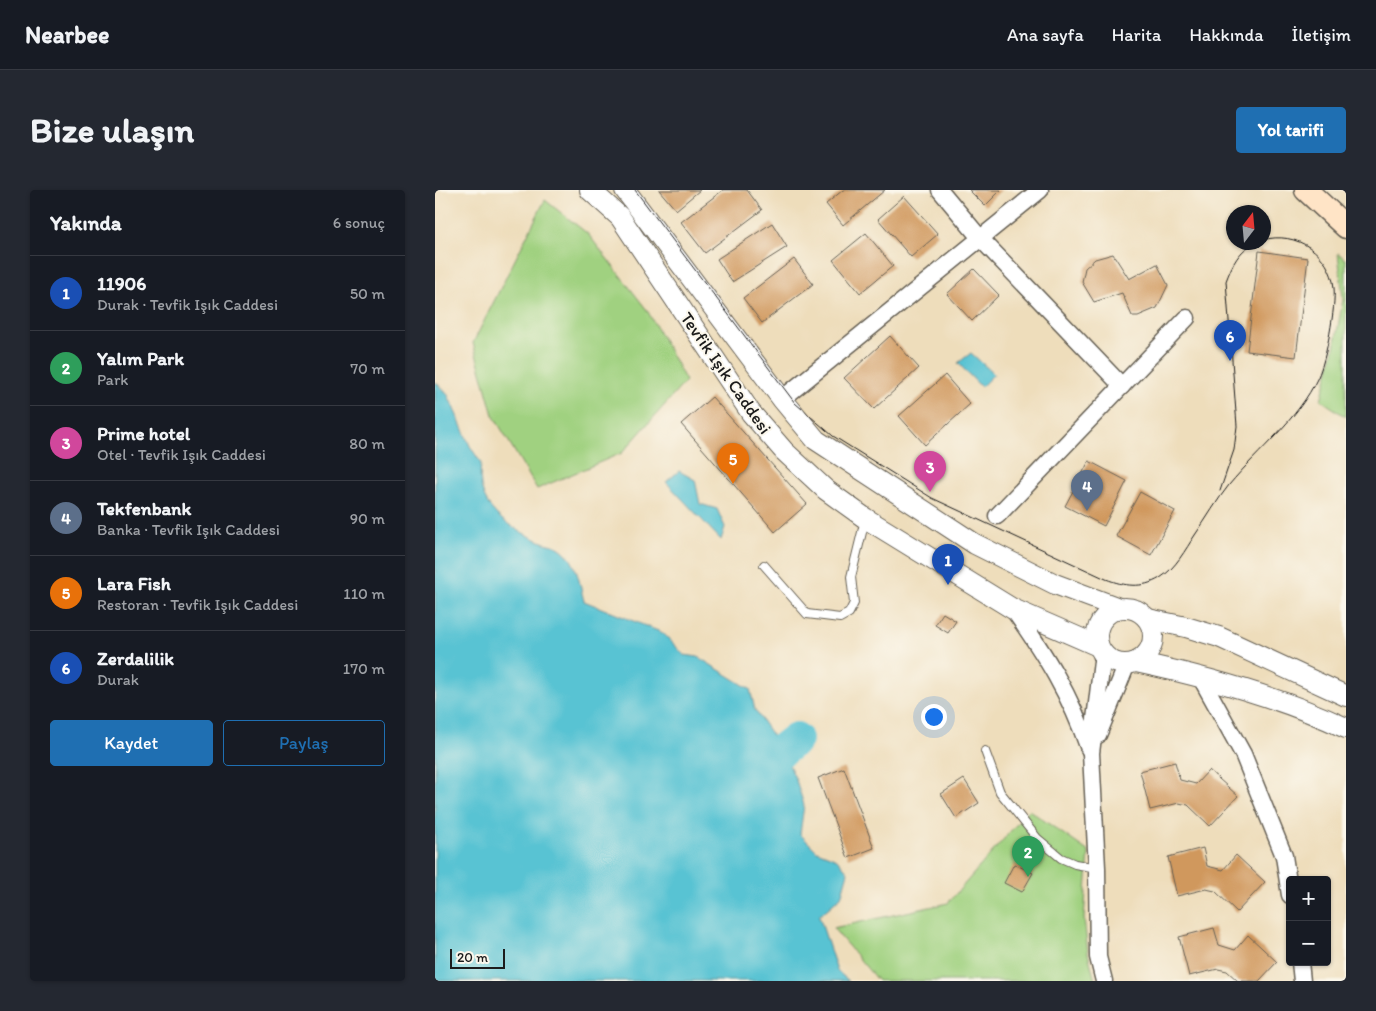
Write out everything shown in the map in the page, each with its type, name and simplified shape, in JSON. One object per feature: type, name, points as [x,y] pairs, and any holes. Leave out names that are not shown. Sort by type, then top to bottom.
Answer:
[{"type":"main road","points":[[1306,190],[1346,227]]},
{"type":"street","name":"Tevfik Işık Caddesi","points":[[590,190],[619,217],[751,413],[784,451],[826,490],[865,518],[1013,609],[1100,649]]},
{"type":"street","name":"Tevfik Işık Caddesi","points":[[625,190],[782,399],[816,440],[975,544],[1055,584],[1119,608]]},
{"type":"street","points":[[940,190],[980,238],[1122,386]]},
{"type":"street","points":[[782,399],[1040,190]]},
{"type":"street","points":[[997,516],[1187,318]]},
{"type":"street","points":[[1104,981],[1098,958],[1097,868],[1091,754],[1100,649],[1097,630],[1105,616],[1119,608],[1135,609],[1149,619],[1219,637],[1346,696]]},
{"type":"street","points":[[1013,609],[1059,678],[1077,713],[1091,754]]},
{"type":"street","points":[[1091,754],[1132,663],[1143,658],[1153,644],[1152,627],[1149,619]]},
{"type":"street","points":[[1100,649],[1119,663],[1132,663],[1201,678],[1279,702],[1346,728]]},
{"type":"street","points":[[1201,678],[1243,754],[1284,856],[1287,876]]},
{"type":"street","points":[[1300,966],[1302,981]]},
{"type":"lane","points":[[764,565],[807,614],[840,618],[849,613],[854,603],[851,577],[859,550],[865,518]]},
{"type":"lane","points":[[985,751],[1000,792],[1037,838],[1061,858],[1075,864],[1097,868]]},
{"type":"green space","points":[[545,200],[588,234],[647,310],[686,381],[622,453],[537,489],[493,415],[473,343]]},
{"type":"green space","points":[[1338,253],[1346,260],[1346,417],[1321,400],[1333,354],[1343,299]]},
{"type":"green space","points":[[1029,810],[1089,852],[1084,918],[1088,953],[1095,981],[878,981],[833,928],[948,903]]},
{"type":"water","points":[[971,353],[994,374],[981,387],[958,363]]},
{"type":"water","points":[[435,381],[448,395],[470,446],[481,463],[480,478],[488,503],[504,521],[527,535],[556,546],[569,557],[579,578],[584,601],[663,633],[684,655],[698,657],[750,689],[755,710],[782,750],[796,780],[804,805],[800,834],[817,851],[837,859],[848,872],[841,897],[819,916],[837,971],[849,981],[435,981]]},
{"type":"water","points":[[679,471],[695,480],[700,504],[717,509],[725,527],[721,540],[666,482]]},
{"type":"building","points":[[659,190],[700,190],[676,210]]},
{"type":"building","points":[[723,190],[747,190],[762,210],[705,253],[681,222]]},
{"type":"building","points":[[843,190],[885,190],[843,225],[826,204]]},
{"type":"building","points":[[969,190],[1001,190],[985,206]]},
{"type":"building","points":[[904,196],[938,234],[911,257],[878,219]]},
{"type":"building","points":[[772,223],[787,247],[732,282],[717,259]]},
{"type":"building","points":[[866,233],[893,266],[860,293],[833,260]]},
{"type":"building","points":[[1259,251],[1308,258],[1296,357],[1247,351]]},
{"type":"building","points":[[1113,254],[1129,279],[1157,264],[1168,285],[1157,308],[1138,316],[1132,316],[1122,293],[1094,302],[1082,282],[1085,268],[1095,259]]},
{"type":"building","points":[[794,259],[813,284],[762,323],[743,298]]},
{"type":"building","points":[[974,269],[999,295],[972,321],[947,294]]},
{"type":"building","points":[[890,336],[919,368],[874,409],[844,378]]},
{"type":"building","points":[[945,375],[970,404],[925,445],[899,416]]},
{"type":"building","points":[[712,397],[807,504],[775,532],[681,424]]},
{"type":"building","points":[[1089,461],[1127,481],[1104,526],[1065,506]]},
{"type":"building","points":[[1140,492],[1175,511],[1151,555],[1116,536]]},
{"type":"building","points":[[943,613],[956,621],[948,633],[935,625]]},
{"type":"building","points":[[1175,762],[1180,780],[1196,784],[1209,770],[1238,796],[1210,826],[1188,805],[1179,803],[1150,810],[1140,771]]},
{"type":"building","points":[[844,768],[874,848],[848,858],[818,778]]},
{"type":"building","points":[[964,779],[979,803],[956,818],[941,794]]},
{"type":"building","points":[[1203,848],[1207,866],[1223,870],[1236,855],[1265,882],[1237,912],[1215,891],[1206,889],[1177,896],[1168,857]]},
{"type":"building","points":[[1014,864],[1033,873],[1022,892],[1004,883]]},
{"type":"building","points":[[1214,928],[1219,945],[1235,950],[1248,935],[1277,962],[1259,981],[1238,981],[1227,971],[1218,969],[1189,976],[1179,937]]},
{"type":"waterway","points":[[782,750],[796,739]]},
{"type":"tram line","points":[[635,190],[795,403],[833,436],[932,498],[1106,579],[1133,585],[1147,584],[1160,578],[1175,564],[1229,485],[1289,421],[1310,393],[1318,377],[1332,320],[1334,288],[1331,276],[1319,255],[1310,248],[1288,238],[1271,239]]},
{"type":"tram line","points":[[1220,491],[1234,450],[1237,426],[1226,281],[1234,263],[1244,250]]},
{"type":"place","name":"Zerdalilik","points":[[1230,361]]},
{"type":"place","name":"Lara Fish","points":[[733,484]]},
{"type":"place","name":"Prime hotel","points":[[930,492]]},
{"type":"place","name":"Tekfenbank","points":[[1087,511]]},
{"type":"place","name":"11906","points":[[948,585]]},
{"type":"place","name":"Yalım Park","points":[[1028,877]]}]
